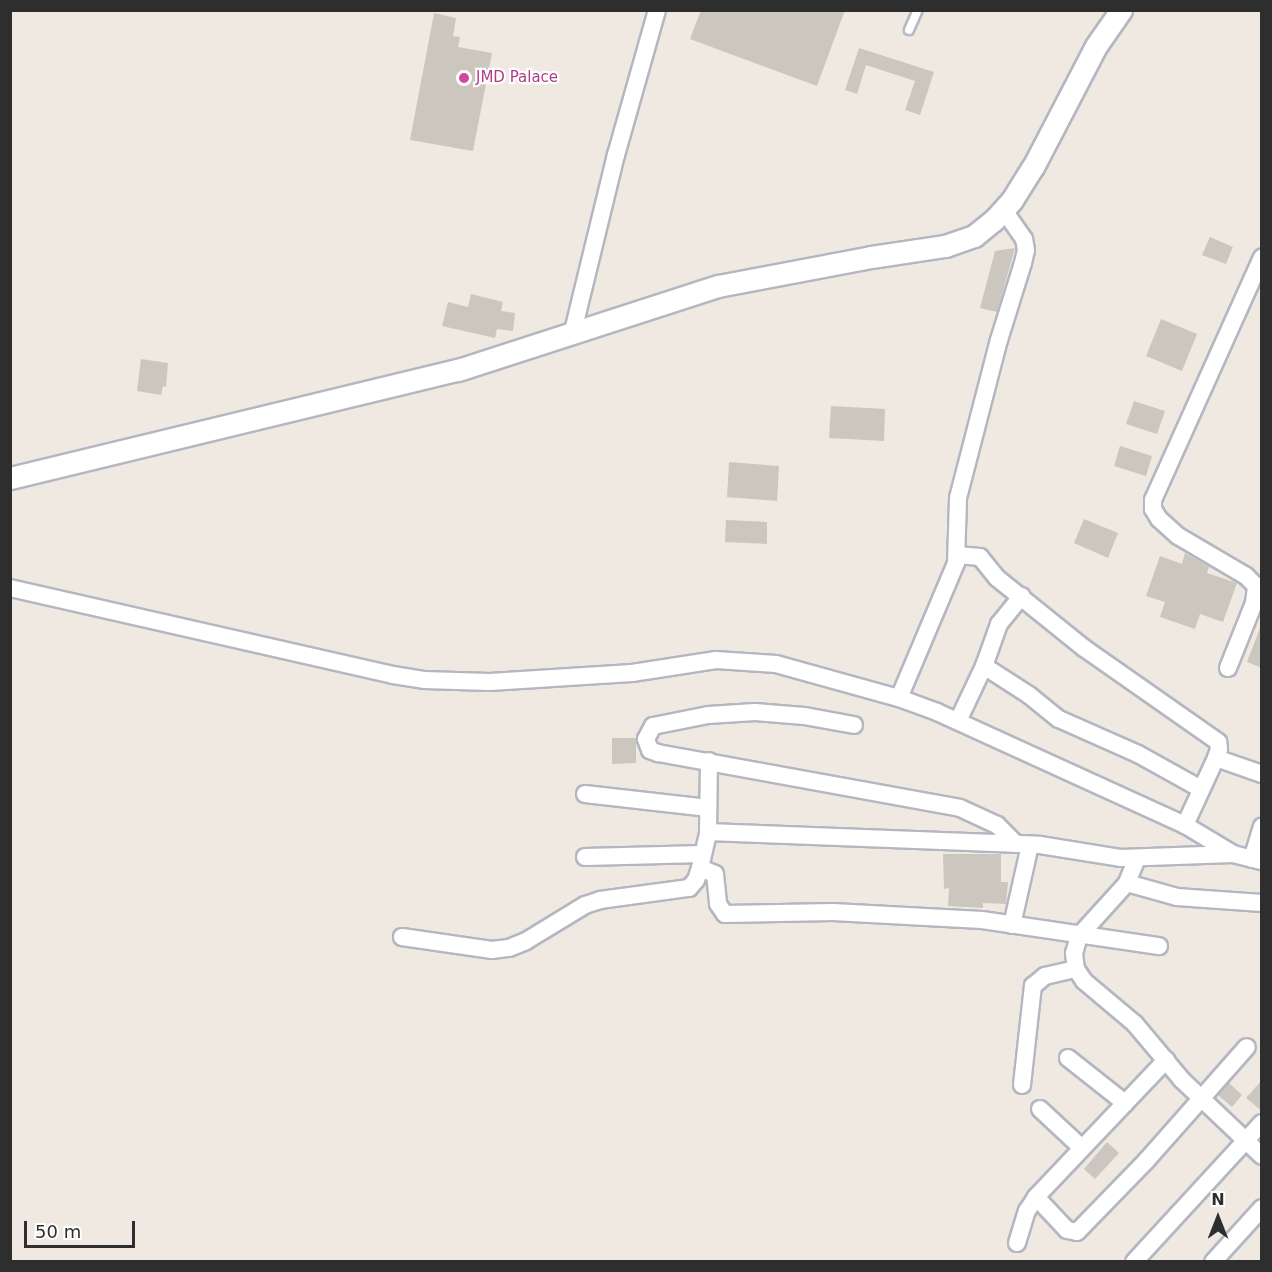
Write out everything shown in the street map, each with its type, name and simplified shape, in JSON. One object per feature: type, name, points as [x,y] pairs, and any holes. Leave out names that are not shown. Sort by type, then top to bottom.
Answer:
[{"type":"street","points":[[573,331],[616,155],[657,10]]},
{"type":"street","points":[[10,478],[458,370],[718,286],[871,256],[945,246],[974,236],[1004,210],[1033,167],[1096,46],[1121,10]]},
{"type":"street","points":[[899,698],[922,639],[952,576],[967,554],[958,498],[976,424],[1026,250],[1024,239],[1004,210]]},
{"type":"street","points":[[1228,668],[1257,593],[1256,586],[1246,576],[1178,536],[1159,519],[1153,509],[1153,500],[1262,257]]},
{"type":"street","points":[[967,554],[983,560],[997,578],[1084,648],[1220,745],[1185,825]]},
{"type":"street","points":[[10,588],[393,675],[424,680],[490,682],[632,673],[716,660],[745,660],[809,671],[899,698],[958,721],[1185,825],[1233,854]]},
{"type":"street","points":[[958,721],[984,666],[999,624],[1022,596]]},
{"type":"street","points":[[984,666],[1029,695],[1059,719],[1138,754],[1201,789]]},
{"type":"street","points":[[854,725],[804,716],[755,712],[708,715],[652,726],[646,739],[650,750],[960,808],[997,825],[1023,845]]},
{"type":"street","points":[[1217,753],[1262,774]]},
{"type":"street","points":[[402,937],[492,950],[509,948],[526,941],[585,905],[600,900],[690,888],[696,880],[708,832],[709,761]]},
{"type":"street","points":[[585,794],[708,808]]},
{"type":"street","points":[[708,832],[1023,845],[1137,858],[1233,854],[1257,860],[1262,826]]},
{"type":"street","points":[[1012,925],[1023,845]]},
{"type":"street","points":[[585,857],[702,861],[716,874],[718,904],[725,914],[833,912],[982,920],[1078,936],[1159,946]]},
{"type":"street","points":[[1137,858],[1127,883],[1078,936],[1074,953],[1076,969],[1084,981],[1135,1023],[1202,1099],[1262,1156]]},
{"type":"street","points":[[1127,883],[1177,897],[1262,903]]},
{"type":"street","points":[[1022,1085],[1033,986],[1045,976],[1076,969]]},
{"type":"street","points":[[1036,1197],[1067,1230],[1077,1232],[1146,1161],[1247,1047]]},
{"type":"street","points":[[1068,1058],[1125,1103]]},
{"type":"street","points":[[1017,1243],[1026,1211],[1036,1197],[1166,1060]]},
{"type":"street","points":[[1040,1109],[1082,1148]]},
{"type":"street","points":[[1134,1262],[1262,1123]]},
{"type":"street","points":[[1213,1262],[1262,1208]]},
{"type":"lane","points":[[909,30],[918,10]]},
{"type":"building","points":[[701,10],[845,10],[817,86],[690,39]]},
{"type":"building","points":[[434,13],[456,18],[453,36],[460,37],[458,47],[492,53],[473,151],[410,140]]},
{"type":"building","points":[[859,48],[934,72],[920,115],[905,110],[915,81],[866,65],[857,94],[845,90]]},
{"type":"building","points":[[1210,237],[1233,247],[1226,264],[1202,255]]},
{"type":"building","points":[[1015,248],[997,312],[980,308],[995,251]]},
{"type":"building","points":[[471,294],[503,302],[501,311],[515,313],[513,331],[497,329],[495,338],[442,326],[448,302],[468,307]]},
{"type":"building","points":[[1161,319],[1197,334],[1182,371],[1146,356]]},
{"type":"building","points":[[141,359],[168,363],[166,387],[163,386],[161,395],[137,391]]},
{"type":"building","points":[[1134,401],[1165,411],[1157,434],[1126,424]]},
{"type":"building","points":[[831,406],[885,409],[884,441],[829,438]]},
{"type":"building","points":[[1120,446],[1152,456],[1146,476],[1114,466]]},
{"type":"building","points":[[729,462],[779,466],[777,501],[727,497]]},
{"type":"building","points":[[1084,519],[1118,533],[1108,558],[1074,543]]},
{"type":"building","points":[[726,520],[767,522],[767,544],[725,542]]},
{"type":"building","points":[[1185,553],[1209,567],[1207,573],[1237,583],[1223,622],[1200,614],[1195,629],[1160,617],[1165,602],[1146,596],[1160,556],[1182,564]]},
{"type":"building","points":[[1260,628],[1262,628],[1262,668],[1247,662]]},
{"type":"building","points":[[612,738],[636,738],[636,763],[612,764]]},
{"type":"building","points":[[943,854],[1001,854],[1001,882],[1008,882],[1006,904],[983,903],[983,908],[948,906],[949,888],[944,889]]},
{"type":"building","points":[[1262,1080],[1262,1111],[1246,1098]]},
{"type":"building","points":[[1229,1083],[1242,1095],[1232,1107],[1218,1095]]},
{"type":"building","points":[[1107,1142],[1119,1153],[1095,1179],[1084,1169]]},
{"type":"place","name":"JMD Palace","points":[[464,78]]}]
